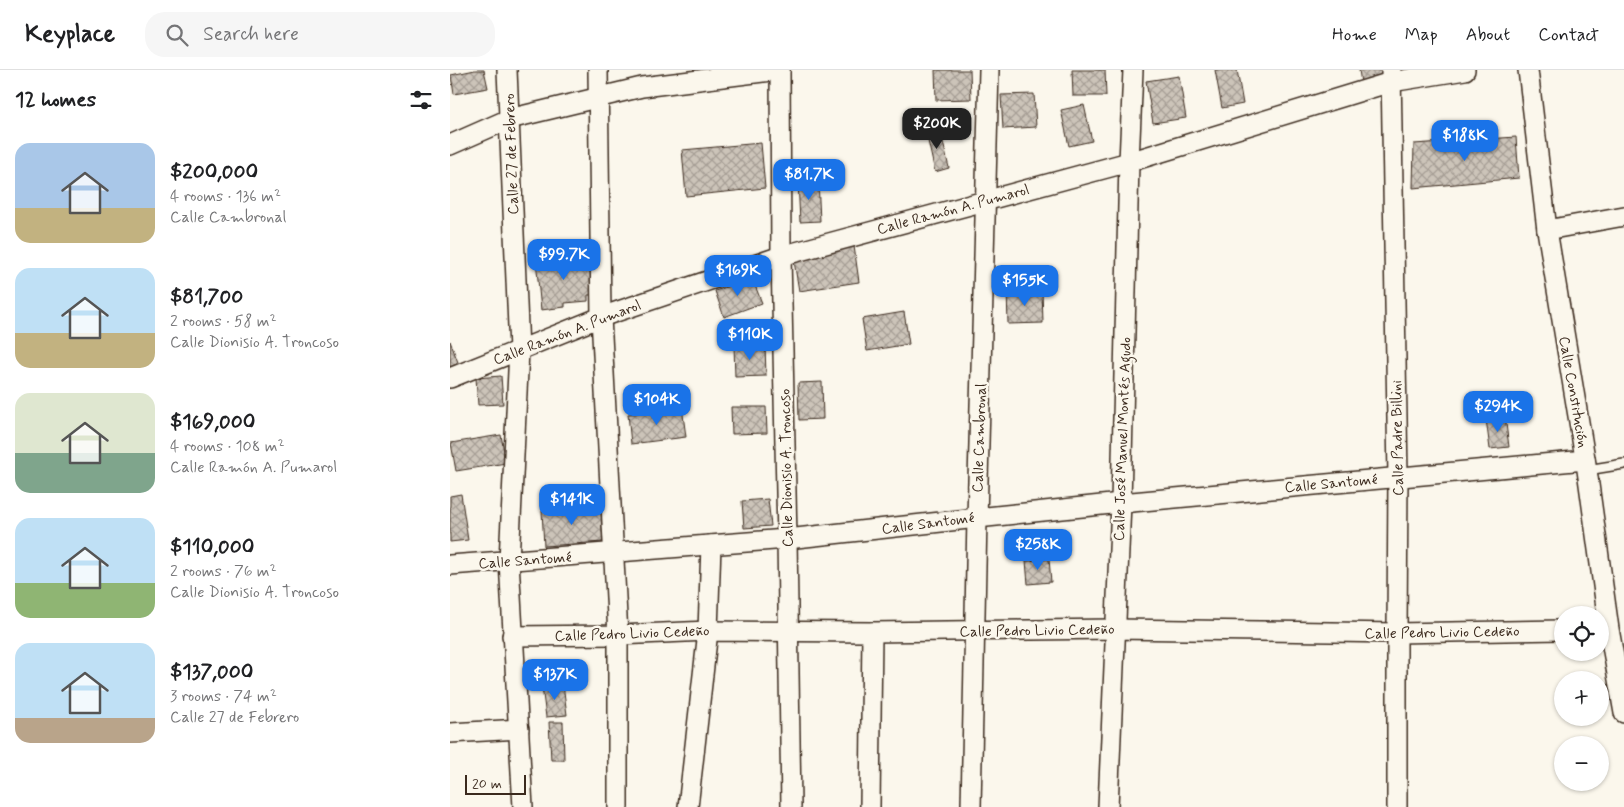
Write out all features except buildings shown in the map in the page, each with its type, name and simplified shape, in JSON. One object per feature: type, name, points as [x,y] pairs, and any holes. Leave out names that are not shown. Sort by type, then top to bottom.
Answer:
[{"type":"street","name":"Calle 27 de Febrero","points":[[507,70],[519,350],[509,561],[523,807]]},
{"type":"street","points":[[598,70],[601,317],[618,635],[618,807]]},
{"type":"street","points":[[450,145],[509,119],[642,87],[780,70]]},
{"type":"street","name":"Calle Dionisio A. Troncoso","points":[[780,70],[790,807]]},
{"type":"street","name":"Calle Cambronal","points":[[971,807],[976,518],[989,70]]},
{"type":"street","name":"Calle José Manuel Montés Agudo","points":[[1108,807],[1121,503],[1133,70]]},
{"type":"street","name":"Calle Ramón A. Pumarol","points":[[450,378],[601,317],[782,256],[1129,162],[1391,76],[1465,70]]},
{"type":"street","name":"Calle Constitución","points":[[1528,70],[1547,230],[1586,465],[1601,606]]},
{"type":"street","name":"Calle Padre Billini","points":[[1391,76],[1398,476],[1396,634],[1397,807]]},
{"type":"street","points":[[1547,230],[1624,216]]},
{"type":"street","name":"Calle Santomé","points":[[450,565],[787,540],[976,518],[1398,476],[1586,465]]},
{"type":"street","points":[[688,807],[708,631],[711,545]]},
{"type":"street","name":"Calle Pedro Livio Cedeño","points":[[512,636],[618,635],[708,631],[872,632],[1115,629],[1396,634],[1554,630]]},
{"type":"street","points":[[870,807],[872,632]]},
{"type":"street","name":"Calle Constitución","points":[[1609,651],[1624,713]]},
{"type":"street","points":[[450,733],[520,729]]},
{"type":"lane","points":[[1586,465],[1624,464]]}]
